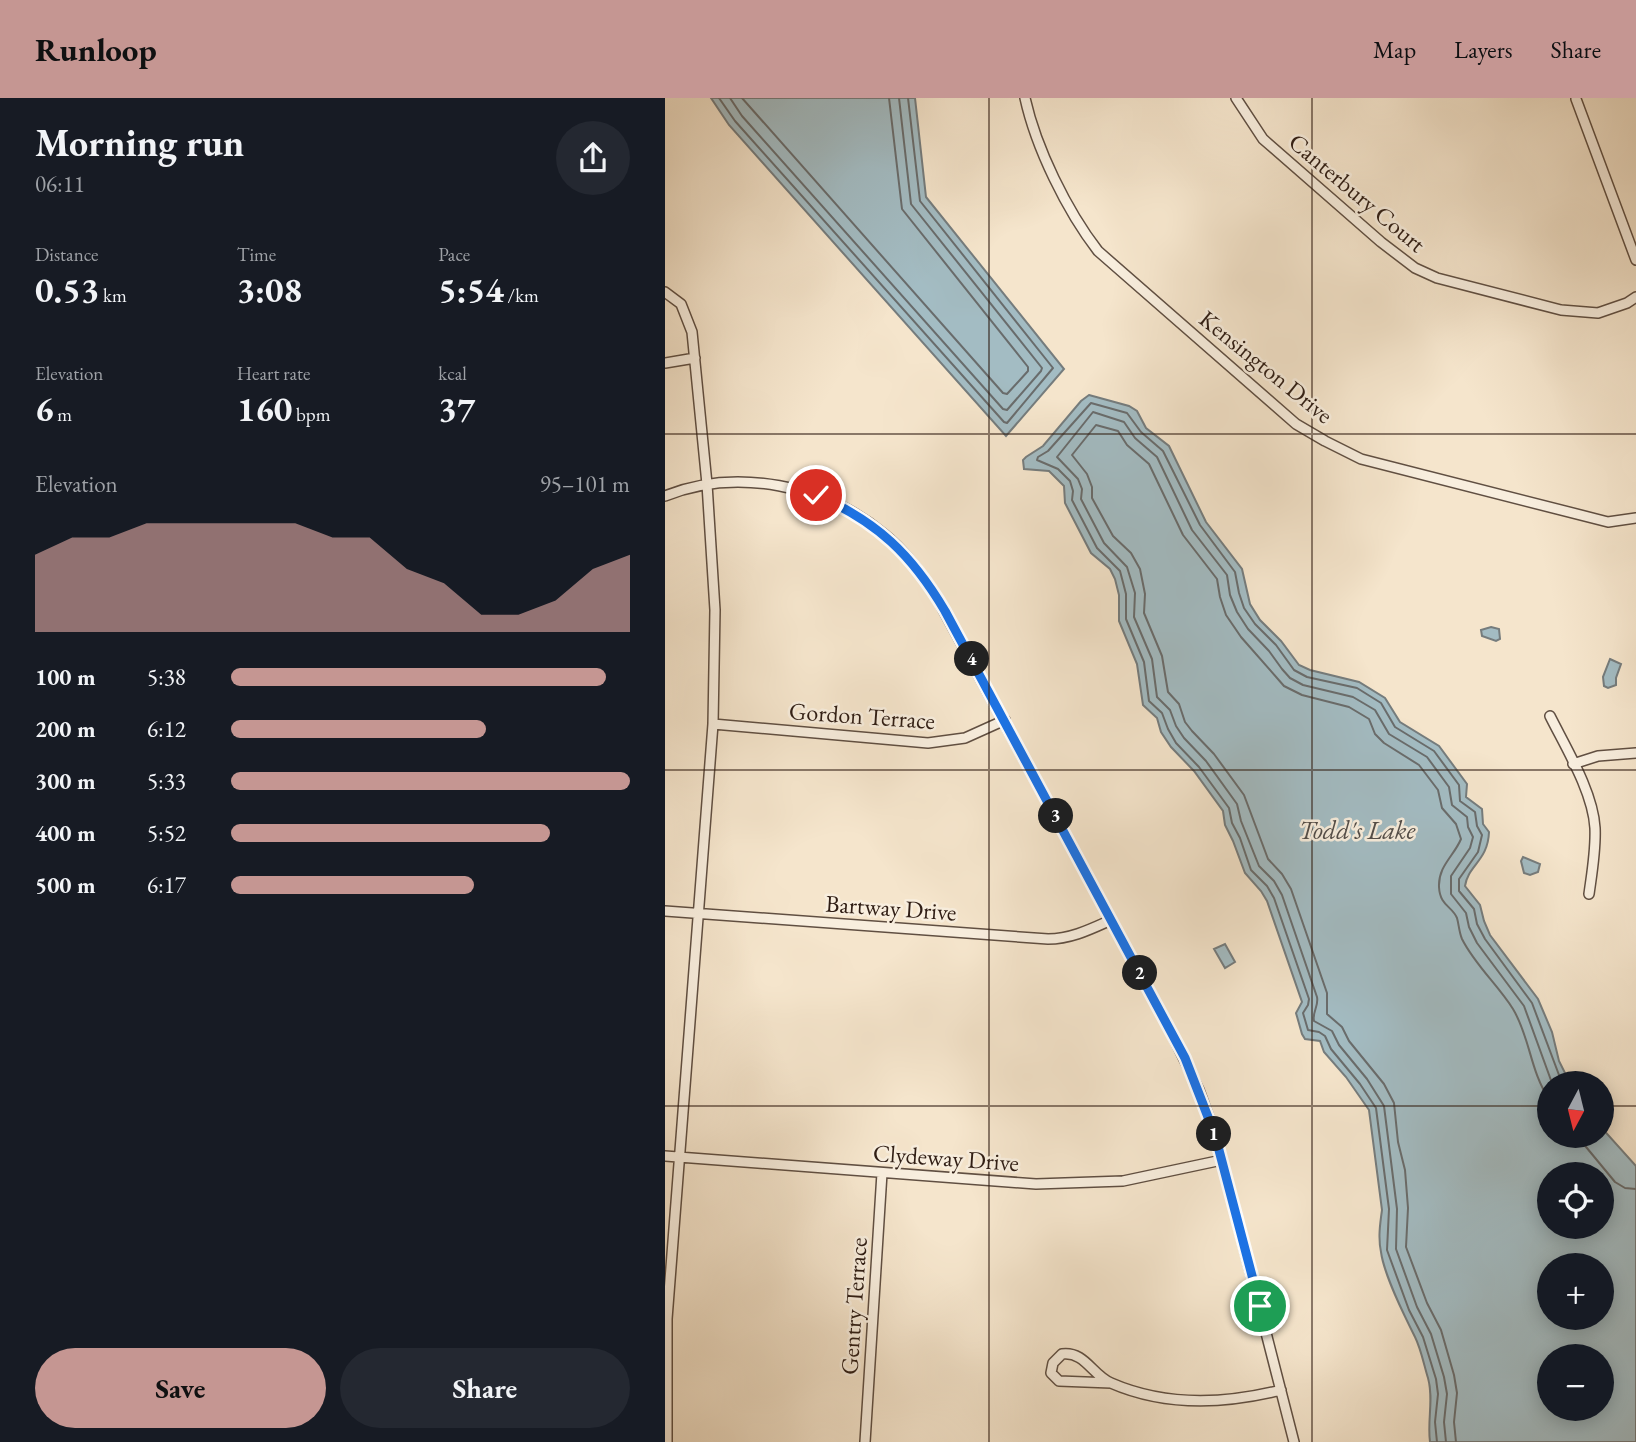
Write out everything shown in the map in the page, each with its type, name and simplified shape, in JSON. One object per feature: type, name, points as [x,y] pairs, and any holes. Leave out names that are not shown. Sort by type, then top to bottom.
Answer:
[{"type":"street","name":"Kensington Drive","points":[[1025,98],[1040,146],[1080,227],[1098,250],[1296,424],[1361,459],[1608,522],[1636,518]]},
{"type":"street","name":"Canterbury Court","points":[[1236,98],[1263,139],[1381,242],[1415,268],[1437,278],[1561,310],[1598,313],[1636,297]]},
{"type":"street","points":[[1576,99],[1636,260]]},
{"type":"street","points":[[665,292],[676,299],[687,316],[695,358],[715,610],[713,724],[667,1319],[667,1442]]},
{"type":"street","points":[[665,363],[695,358]]},
{"type":"street","points":[[665,496],[707,484],[751,484],[808,493],[845,508],[885,535],[908,557],[933,591],[1005,720],[1185,1058],[1206,1108],[1222,1160],[1294,1442]]},
{"type":"street","points":[[1550,716],[1573,764],[1591,808],[1595,826],[1589,894]]},
{"type":"street","name":"Gordon Terrace","points":[[713,724],[928,743],[965,738],[1005,720]]},
{"type":"street","points":[[1573,764],[1598,756],[1636,753]]},
{"type":"street","name":"Bartway Drive","points":[[665,911],[1048,939],[1065,938],[1111,920]]},
{"type":"street","name":"Clydeway Drive","points":[[665,1156],[1036,1184],[1123,1181],[1222,1160]]},
{"type":"street","name":"Gentry Terrace","points":[[865,1442],[882,1173]]},
{"type":"street","points":[[1111,1384],[1081,1358],[1072,1354],[1059,1356],[1053,1363],[1051,1373],[1059,1381],[1111,1384],[1162,1398],[1195,1402],[1223,1402],[1281,1390]]},
{"type":"water","points":[[711,98],[915,98],[926,197],[1064,369],[1006,436],[729,125]]},
{"type":"water","name":"Todd's Lake","points":[[1089,395],[1129,406],[1137,411],[1146,428],[1169,446],[1206,522],[1242,569],[1250,604],[1260,620],[1281,641],[1299,665],[1359,682],[1385,698],[1400,722],[1439,746],[1467,784],[1466,797],[1482,809],[1483,824],[1489,832],[1488,842],[1465,886],[1480,905],[1490,935],[1538,999],[1564,1071],[1537,1071],[1537,1148],[1614,1148],[1614,1141],[1636,1166],[1636,1442],[1430,1442],[1428,1378],[1419,1347],[1390,1283],[1381,1252],[1379,1236],[1382,1210],[1369,1110],[1324,1052],[1320,1041],[1305,1039],[1302,1034],[1296,1013],[1302,1002],[1267,901],[1245,873],[1225,825],[1223,811],[1194,771],[1171,747],[1161,732],[1157,718],[1143,705],[1137,664],[1119,621],[1119,595],[1110,569],[1091,553],[1065,503],[1064,486],[1049,471],[1024,469],[1023,460],[1043,446]]},
{"type":"water","points":[[1491,627],[1499,629],[1500,639],[1496,641],[1482,636],[1481,630]]},
{"type":"water","points":[[1610,659],[1621,664],[1616,685],[1608,688],[1604,686],[1603,677]]},
{"type":"water","points":[[1523,857],[1540,864],[1538,872],[1530,875],[1524,873],[1521,861]]},
{"type":"water","points":[[1225,944],[1235,962],[1225,968],[1214,949]]},
{"type":"route","points":[[816,495],[872,524],[908,557],[945,611],[1005,720],[1185,1058],[1215,1135],[1260,1306]]}]
